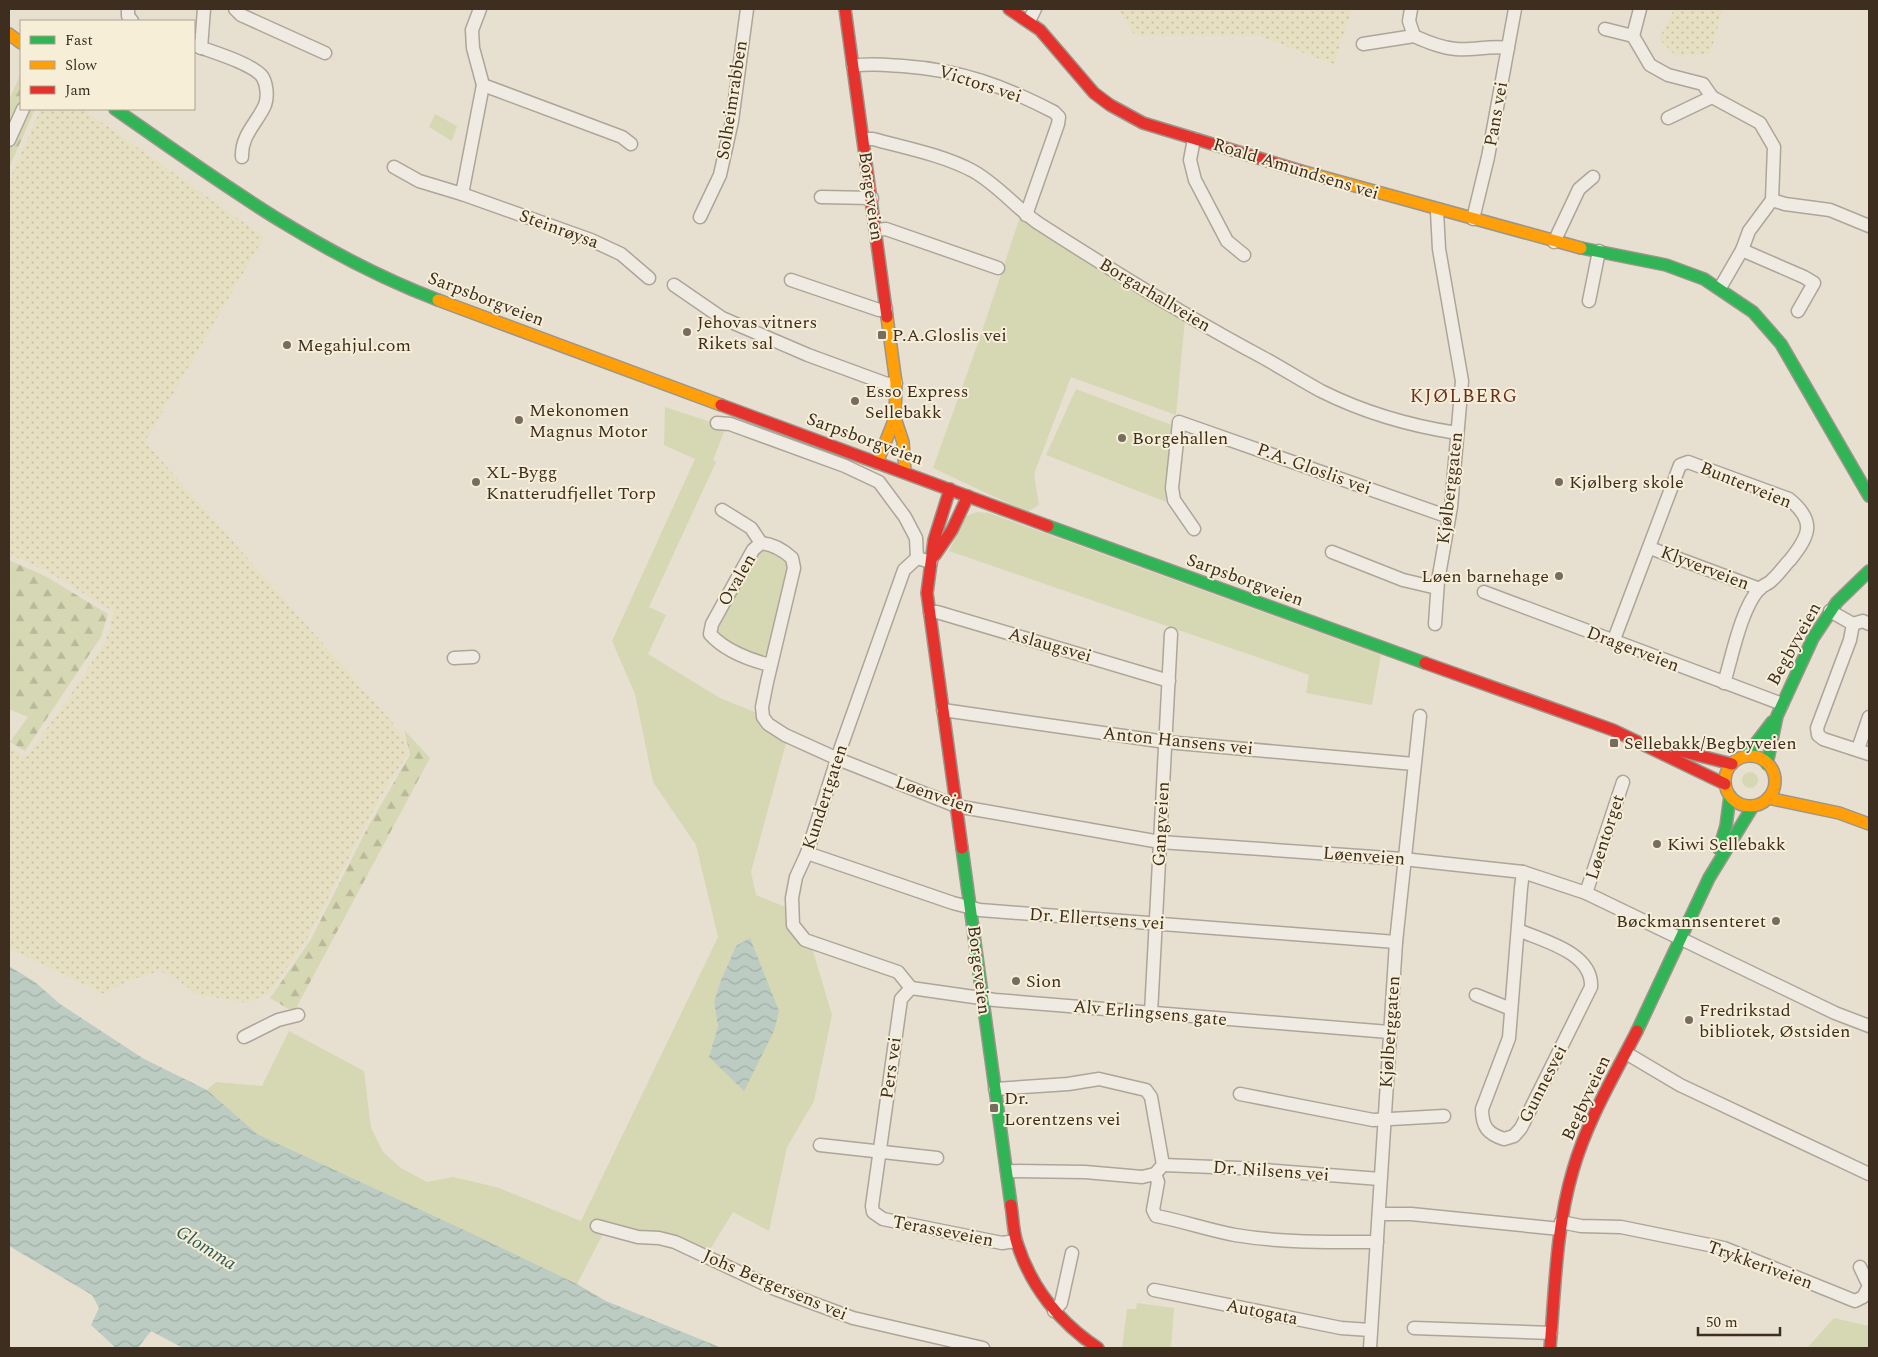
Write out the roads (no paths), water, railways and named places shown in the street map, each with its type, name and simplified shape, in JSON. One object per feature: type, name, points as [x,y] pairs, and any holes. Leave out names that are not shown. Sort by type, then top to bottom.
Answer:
[{"type":"main road","name":"Borgeveien","points":[[845,9],[896,383],[896,418],[903,442],[905,472]]},
{"type":"main road","name":"Roald Amundsens vei","points":[[1009,9],[1029,21],[1051,42],[1076,75],[1110,105],[1144,123],[1438,210],[1554,242],[1666,265],[1720,288],[1753,312],[1781,344],[1869,496]]},
{"type":"main road","points":[[9,34],[20,41]]},
{"type":"main road","name":"Sarpsborgveien","points":[[116,110],[247,201],[293,230],[363,268],[492,321],[1359,640],[1480,680],[1634,739],[1725,784]]},
{"type":"main road","name":"Borgeveien","points":[[877,463],[896,418]]},
{"type":"main road","name":"Borgeveien","points":[[950,489],[938,524],[927,579],[943,710],[1016,1241],[1032,1281],[1054,1311],[1072,1331],[1098,1348]]},
{"type":"main road","name":"Borgeveien","points":[[931,562],[952,530],[968,496]]},
{"type":"main road","name":"Begbyveien","points":[[1746,756],[1779,710],[1813,638],[1830,611],[1869,571]]},
{"type":"main road","name":"Begbyveien","points":[[1768,764],[1779,710]]},
{"type":"main road","name":"Sarpsborgveien","points":[[1634,739],[1732,764]]},
{"type":"main road","points":[[1746,756],[1761,759],[1768,764],[1774,776],[1775,784],[1768,798],[1753,806],[1744,805],[1730,796],[1725,784],[1728,770],[1732,764],[1746,756]]},
{"type":"main road","points":[[1774,776],[1788,784]]},
{"type":"main road","points":[[1802,792],[1839,813]]},
{"type":"main road","name":"Begbyveien","points":[[1550,1348],[1561,1226],[1573,1170],[1593,1116],[1626,1054],[1682,939],[1709,878],[1726,826],[1730,796]]},
{"type":"main road","points":[[1768,798],[1839,813],[1869,824]]},
{"type":"main road","name":"Begbyveien","points":[[1709,878],[1753,806]]},
{"type":"street","points":[[204,9],[198,47],[247,67],[262,76],[266,86],[265,104],[244,140],[242,157]]},
{"type":"street","points":[[235,9],[241,15],[325,53]]},
{"type":"street","points":[[462,194],[483,85],[473,48],[472,30],[480,9]]},
{"type":"street","name":"Solheimrabben","points":[[700,217],[720,175],[730,130],[747,9]]},
{"type":"street","points":[[1029,21],[1035,9]]},
{"type":"street","points":[[1410,9],[1409,21],[1414,36]]},
{"type":"street","name":"Pans vei","points":[[1473,219],[1488,157],[1515,9]]},
{"type":"street","points":[[1632,36],[1640,9]]},
{"type":"street","points":[[1605,29],[1632,36],[1650,65],[1668,75],[1703,84],[1712,97],[1760,123],[1774,147],[1772,200],[1749,231],[1742,250],[1720,288]]},
{"type":"street","points":[[1363,44],[1414,36],[1438,46],[1457,50],[1497,46],[1508,48]]},
{"type":"street","name":"Victors vei","points":[[853,66],[866,64],[937,68],[1004,87],[1054,112],[1059,117],[1058,124],[1026,215]]},
{"type":"street","points":[[483,85],[622,137],[631,144]]},
{"type":"street","points":[[1668,118],[1712,97]]},
{"type":"street","points":[[9,140],[23,110]]},
{"type":"street","name":"Borgarhallveien","points":[[864,139],[873,138],[973,171],[998,187],[1026,215],[1221,336],[1322,391],[1385,416],[1428,429],[1457,433]]},
{"type":"street","points":[[1194,139],[1190,160],[1195,180],[1227,241],[1244,255]]},
{"type":"street","name":"Steinrøysa","points":[[394,167],[419,181],[462,194],[599,244],[621,254],[648,278]]},
{"type":"street","points":[[1554,242],[1579,189],[1593,177]]},
{"type":"street","points":[[821,198],[872,198]]},
{"type":"street","points":[[1772,200],[1785,204],[1830,210],[1869,226]]},
{"type":"street","name":"Kjølberggaten","points":[[1435,624],[1437,588],[1448,517],[1462,381],[1439,249],[1438,210]]},
{"type":"street","points":[[876,230],[886,229],[998,268]]},
{"type":"street","points":[[1742,250],[1814,283],[1798,311]]},
{"type":"street","points":[[1589,300],[1600,251]]},
{"type":"street","points":[[791,280],[846,300],[879,310],[886,309]]},
{"type":"street","points":[[674,285],[722,318],[808,355],[887,384],[896,383]]},
{"type":"street","name":"P.A. Gloslis vei","points":[[1194,529],[1174,500],[1173,494],[1179,422],[1448,517]]},
{"type":"street","points":[[717,423],[730,424],[818,455],[879,482],[905,517],[916,538],[916,558],[931,562]]},
{"type":"street","name":"Bunterveien","points":[[1613,642],[1680,465],[1688,462],[1780,495],[1802,509],[1807,523],[1807,535],[1803,544],[1771,581],[1760,589],[1738,634],[1724,683]]},
{"type":"street","points":[[722,510],[751,528],[760,543]]},
{"type":"street","name":"Ovalen","points":[[770,665],[758,662],[717,642],[710,634],[712,624],[753,550],[760,543],[770,544],[785,551],[792,558],[794,568],[770,665],[762,707],[764,717],[768,724],[785,735],[838,759]]},
{"type":"street","name":"Klyverveien","points":[[1650,548],[1760,589]]},
{"type":"street","points":[[1332,552],[1403,580],[1437,588]]},
{"type":"street","name":"Kundertgaten","points":[[911,988],[898,972],[805,940],[793,925],[792,898],[796,877],[807,853],[904,570],[916,558]]},
{"type":"street","name":"Dragerveien","points":[[1484,592],[1724,683],[1779,710]]},
{"type":"street","points":[[1830,611],[1853,624],[1863,621],[1869,624]]},
{"type":"street","name":"Aslaugsvei","points":[[930,613],[937,612],[1169,680]]},
{"type":"street","points":[[1853,624],[1850,640],[1817,728],[1818,735],[1824,739],[1863,752],[1869,717]]},
{"type":"street","name":"Gangveien","points":[[1151,1013],[1171,634]]},
{"type":"street","points":[[454,658],[473,657]]},
{"type":"street","name":"Anton Hansens vei","points":[[943,710],[1166,742],[1414,764]]},
{"type":"street","name":"Kjølberggaten","points":[[1370,1348],[1383,1119],[1396,942],[1403,859],[1420,716]]},
{"type":"street","name":"Løenveien","points":[[838,759],[956,806],[1160,842],[1403,859],[1523,872],[1586,893],[1835,1014],[1869,1026]]},
{"type":"street","name":"Løentorget","points":[[1586,893],[1623,782]]},
{"type":"street","name":"Dr. Ellertsens vei","points":[[807,853],[971,908],[1396,942]]},
{"type":"street","name":"Gunnesvei","points":[[1518,930],[1582,961],[1592,978],[1591,987],[1521,1128],[1514,1136],[1504,1140],[1487,1131],[1482,1121],[1482,1109],[1509,1038],[1511,1009],[1523,872]]},
{"type":"street","name":"Alv Erlingsens gate","points":[[911,988],[983,998],[1389,1032]]},
{"type":"street","name":"Pers vei","points":[[873,1212],[872,1206],[879,1152],[901,999],[911,988]]},
{"type":"street","points":[[1476,995],[1511,1009]]},
{"type":"street","points":[[244,1037],[278,1020],[298,1015]]},
{"type":"street","points":[[1626,1054],[1680,1086],[1869,1174]]},
{"type":"street","points":[[995,1089],[1068,1084],[1099,1079],[1146,1090],[1151,1097],[1159,1170],[1152,1210],[1156,1216],[1233,1234],[1267,1239],[1321,1243],[1377,1242]]},
{"type":"street","points":[[1240,1094],[1373,1120],[1444,1116]]},
{"type":"street","points":[[820,1144],[937,1158]]},
{"type":"street","name":"Dr. Nilsens vei","points":[[1007,1171],[1085,1172],[1142,1177],[1159,1170],[1239,1168],[1380,1178]]},
{"type":"street","name":"Terasseveien","points":[[873,1212],[883,1219],[1002,1243],[1016,1241]]},
{"type":"street","name":"Trykkeriveien","points":[[1379,1214],[1411,1214],[1561,1226],[1621,1227],[1724,1248],[1855,1301],[1864,1297],[1869,1286],[1860,1267]]},
{"type":"street","name":"Johs Bergersens vei","points":[[597,1226],[638,1237],[659,1238],[676,1242],[767,1286],[853,1318],[983,1348]]},
{"type":"street","points":[[1054,1311],[1061,1303],[1072,1252]]},
{"type":"street","name":"Autogata","points":[[1154,1290],[1341,1328],[1370,1330]]},
{"type":"street","points":[[1414,1328],[1551,1333]]},
{"type":"water","points":[[750,938],[779,1011],[774,1031],[744,1091],[709,1057],[718,1026],[714,1002],[721,980],[736,946]]},
{"type":"water","name":"Glomma","points":[[9,966],[35,982],[60,1004],[144,1059],[207,1090],[257,1134],[577,1284],[606,1301],[722,1348],[183,1348],[151,1331],[138,1348],[116,1348],[91,1325],[99,1308],[92,1295],[9,1246]]},
{"type":"place","name":"Jehovas vitners Rikets sal","points":[[687,332]]},
{"type":"place","name":"P.A.Gloslis vei","points":[[882,335]]},
{"type":"place","name":"Megahjul.com","points":[[287,345]]},
{"type":"place","name":"Esso Express Sellebakk","points":[[855,401]]},
{"type":"place","name":"Mekonomen Magnus Motor","points":[[519,420]]},
{"type":"place","name":"Borgehallen","points":[[1122,438]]},
{"type":"place","name":"XL-Bygg Knatterudfjellet Torp","points":[[476,482]]},
{"type":"place","name":"Kjølberg skole","points":[[1559,482]]},
{"type":"place","name":"Løen barnehage","points":[[1559,576]]},
{"type":"place","name":"Sellebakk/Begbyveien","points":[[1614,743]]},
{"type":"place","name":"Kiwi Sellebakk","points":[[1657,844]]},
{"type":"place","name":"Bøckmannsenteret","points":[[1776,921]]},
{"type":"place","name":"Sion","points":[[1016,981]]},
{"type":"place","name":"Fredrikstad bibliotek, Østsiden","points":[[1689,1020]]},
{"type":"place","name":"Dr. Lorentzens vei","points":[[994,1108]]},
{"type":"district","name":"KJØLBERG","points":[[1464,396]]}]
